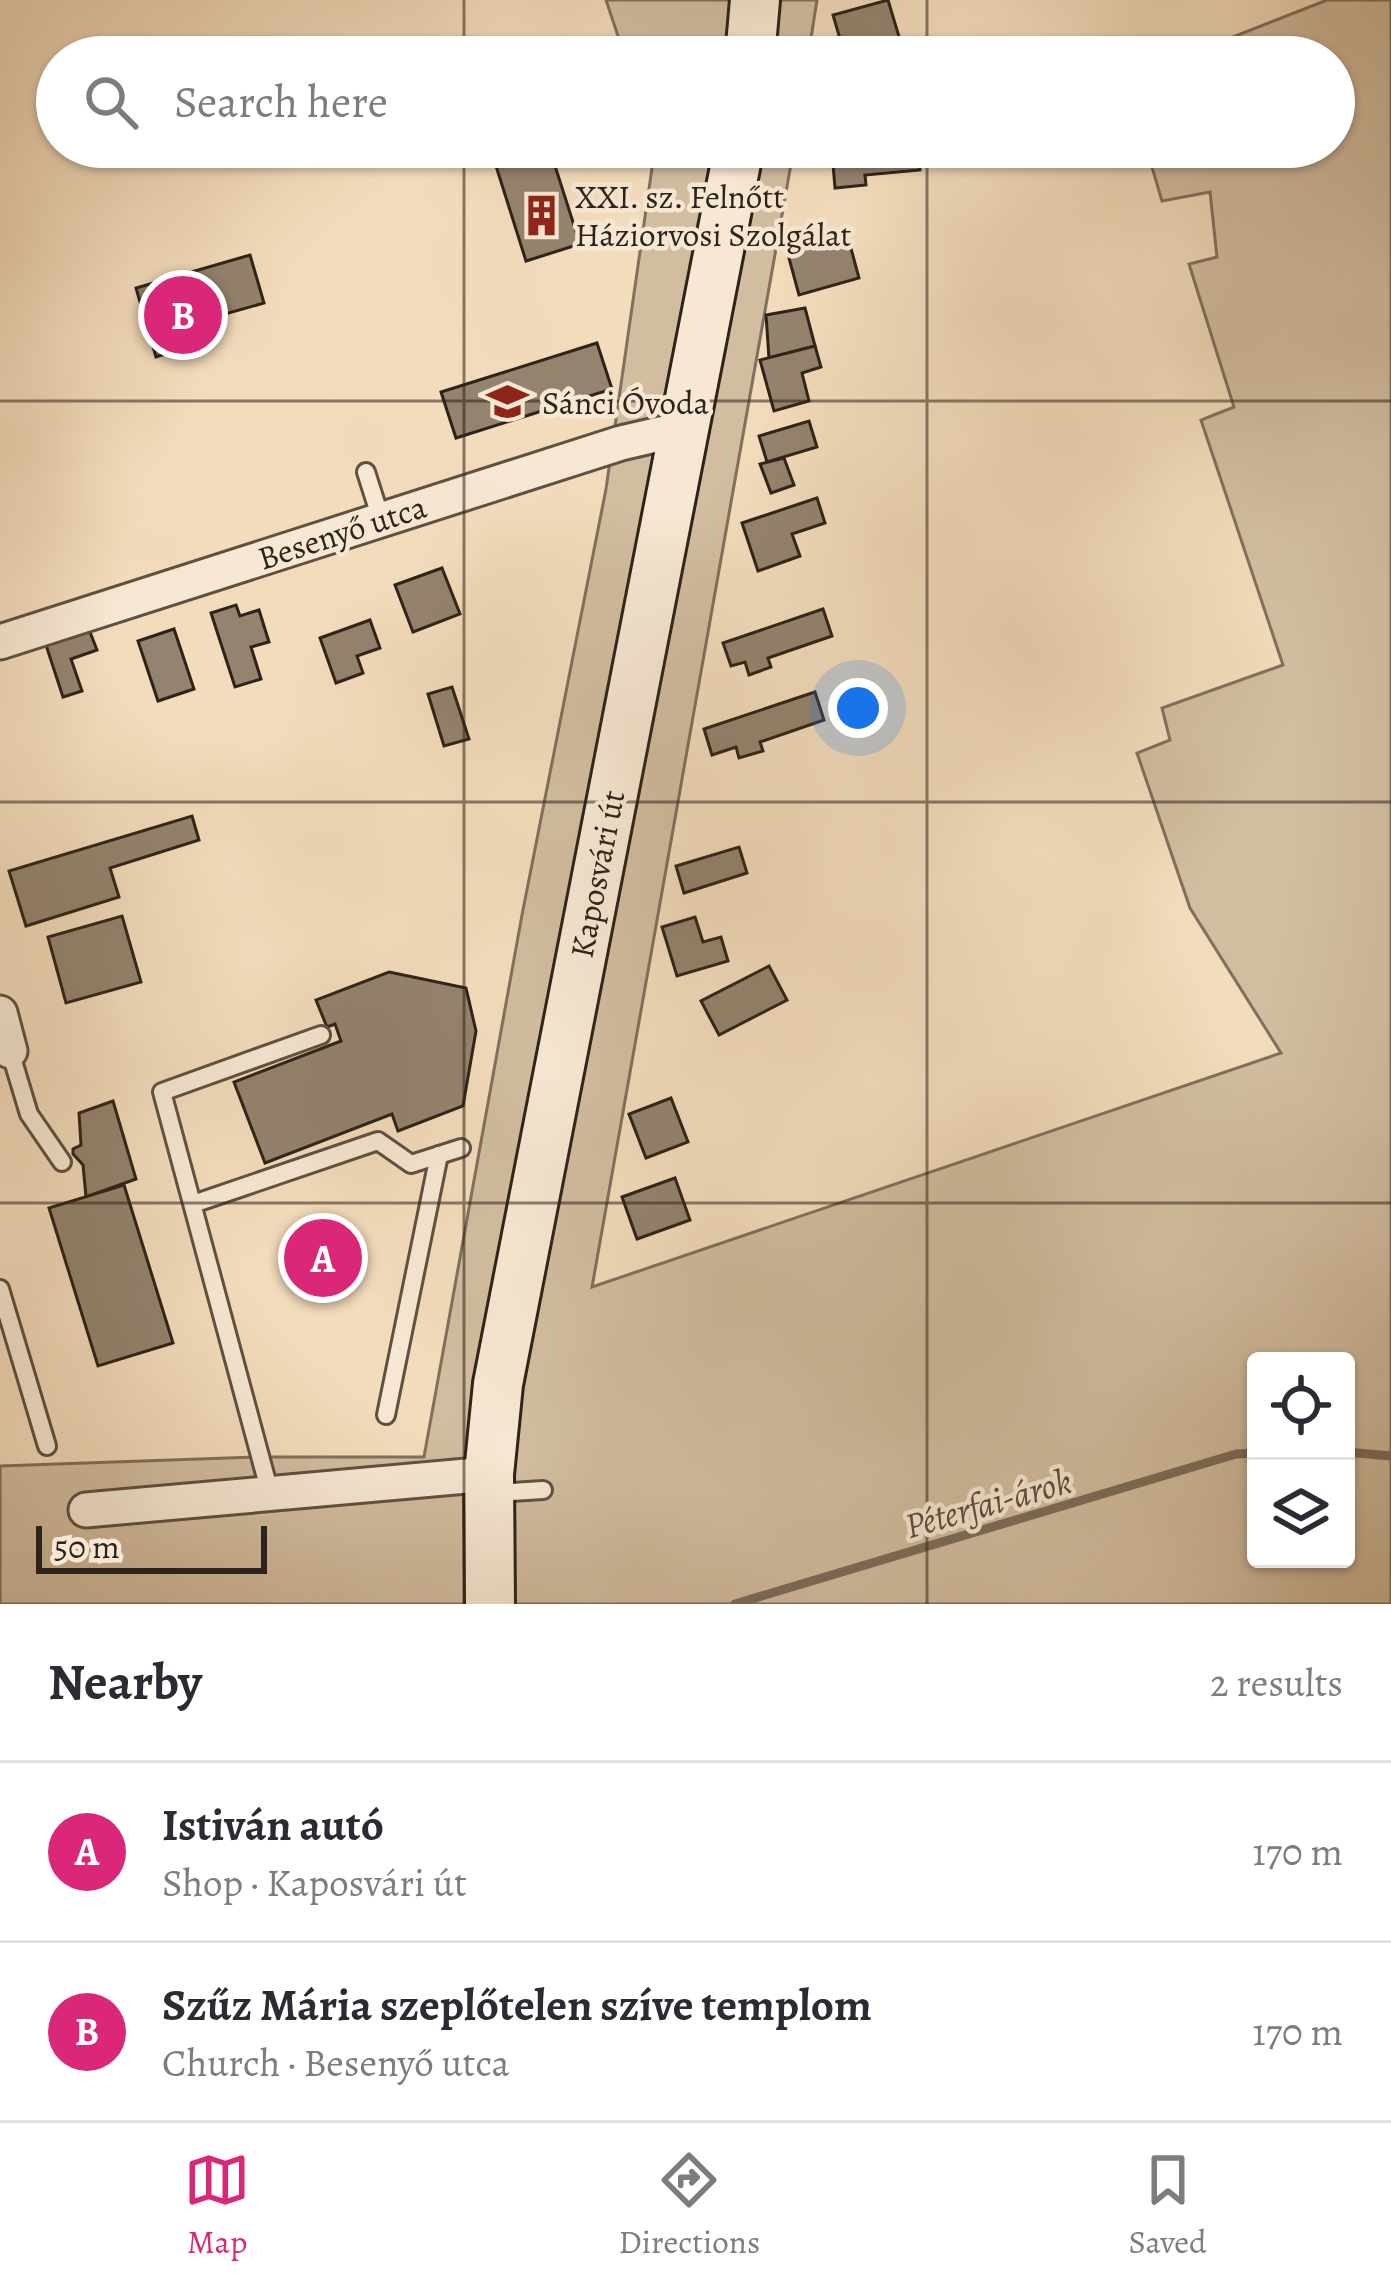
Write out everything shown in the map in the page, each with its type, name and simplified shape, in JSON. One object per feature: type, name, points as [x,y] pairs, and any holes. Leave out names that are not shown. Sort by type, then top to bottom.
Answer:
[{"type":"main road","points":[[752,36],[755,0]]},
{"type":"main road","name":"Kaposvári út","points":[[490,1604],[489,1484],[498,1384],[735,168]]},
{"type":"street","name":"Besenyő utca","points":[[0,642],[621,442],[686,428]]},
{"type":"street","points":[[0,1013],[5,1055]]},
{"type":"street","points":[[86,1510],[270,1493],[489,1484]]},
{"type":"lane","points":[[366,472],[381,519]]},
{"type":"lane","points":[[270,1493],[162,1092],[321,1034]]},
{"type":"lane","points":[[5,1055],[29,1114],[62,1162]]},
{"type":"lane","points":[[193,1204],[378,1141],[411,1164],[461,1148]]},
{"type":"lane","points":[[386,1415],[440,1155]]},
{"type":"lane","points":[[0,1289],[47,1446]]},
{"type":"lane","points":[[489,1484],[543,1490]]},
{"type":"shaded area","points":[[606,0],[817,0],[811,36],[618,36]]},
{"type":"shaded area","points":[[1327,0],[1391,0],[1391,1604],[0,1604],[0,1466],[424,1457],[522,915],[606,489],[652,168],[790,168],[592,1287],[1281,1053],[1190,908],[1137,753],[1170,740],[1162,708],[1283,665],[1201,420],[1234,407],[1189,264],[1217,257],[1210,192],[1162,201],[1152,168],[1355,168],[1355,36],[1235,36]]},
{"type":"building","points":[[888,0],[899,36],[839,36],[833,15]]},
{"type":"building","name":"XXI. sz. Felnőtt Háziorvosi Szolgálat","points":[[497,168],[556,168],[580,244],[526,261]]},
{"type":"building","points":[[833,168],[920,168],[865,175],[866,185],[835,188]]},
{"type":"building","points":[[846,230],[859,278],[799,295],[786,247]]},
{"type":"building","points":[[250,255],[264,303],[179,327],[186,348],[156,357],[136,288]]},
{"type":"building","points":[[805,308],[815,346],[769,358],[766,315]]},
{"type":"building","points":[[597,343],[612,389],[456,438],[441,392]]},
{"type":"building","points":[[815,346],[821,367],[802,373],[809,401],[774,411],[760,360]]},
{"type":"building","points":[[809,421],[817,447],[767,462],[759,436]]},
{"type":"building","points":[[784,458],[794,485],[771,493],[760,464]]},
{"type":"building","points":[[817,498],[825,523],[792,534],[800,556],[758,571],[742,523]]},
{"type":"building","points":[[442,568],[460,614],[413,632],[395,585]]},
{"type":"building","points":[[236,605],[240,616],[259,610],[269,642],[251,647],[261,679],[235,687],[211,613]]},
{"type":"building","points":[[823,609],[832,636],[768,658],[771,667],[749,675],[745,662],[731,666],[723,643]]},
{"type":"building","points":[[370,620],[380,648],[357,656],[363,673],[336,683],[320,638]]},
{"type":"building","points":[[88,627],[97,650],[71,659],[82,691],[63,697],[45,642]]},
{"type":"building","points":[[174,629],[194,689],[158,701],[138,641]]},
{"type":"building","points":[[452,687],[469,739],[444,746],[428,694]]},
{"type":"building","points":[[815,692],[824,720],[760,742],[763,751],[739,758],[736,747],[712,755],[704,729]]},
{"type":"building","points":[[192,816],[199,840],[110,868],[119,897],[26,926],[9,871]]},
{"type":"building","points":[[739,847],[747,873],[684,893],[676,866]]},
{"type":"building","points":[[122,916],[141,982],[66,1003],[48,937]]},
{"type":"building","points":[[695,917],[703,942],[721,937],[728,961],[677,976],[662,927]]},
{"type":"building","points":[[769,966],[787,1000],[719,1035],[701,1001]]},
{"type":"building","points":[[389,972],[466,988],[476,1031],[463,1106],[398,1131],[392,1114],[265,1163],[234,1082],[341,1041],[335,1024],[327,1027],[316,1000]]},
{"type":"building","points":[[671,1098],[688,1142],[646,1158],[629,1114]]},
{"type":"building","points":[[113,1101],[136,1179],[86,1197],[83,1165],[73,1154],[81,1145],[79,1113]]},
{"type":"building","points":[[675,1178],[690,1220],[637,1239],[622,1197]]},
{"type":"building","points":[[124,1185],[173,1343],[98,1366],[49,1208]]},
{"type":"waterway","name":"Péterfai-árok","points":[[735,1604],[1247,1453]]},
{"type":"waterway","name":"Péterfai-árok","points":[[1355,1453],[1391,1456]]},
{"type":"place","name":"XXI. sz. Felnőtt Háziorvosi Szolgálat","points":[[541,215]]},
{"type":"place","name":"Szűz Mária szeplőtelen szíve templom","points":[[183,315]]},
{"type":"place","name":"Sánci Óvoda","points":[[508,402]]},
{"type":"place","name":"Istiván autó","points":[[323,1258]]}]
